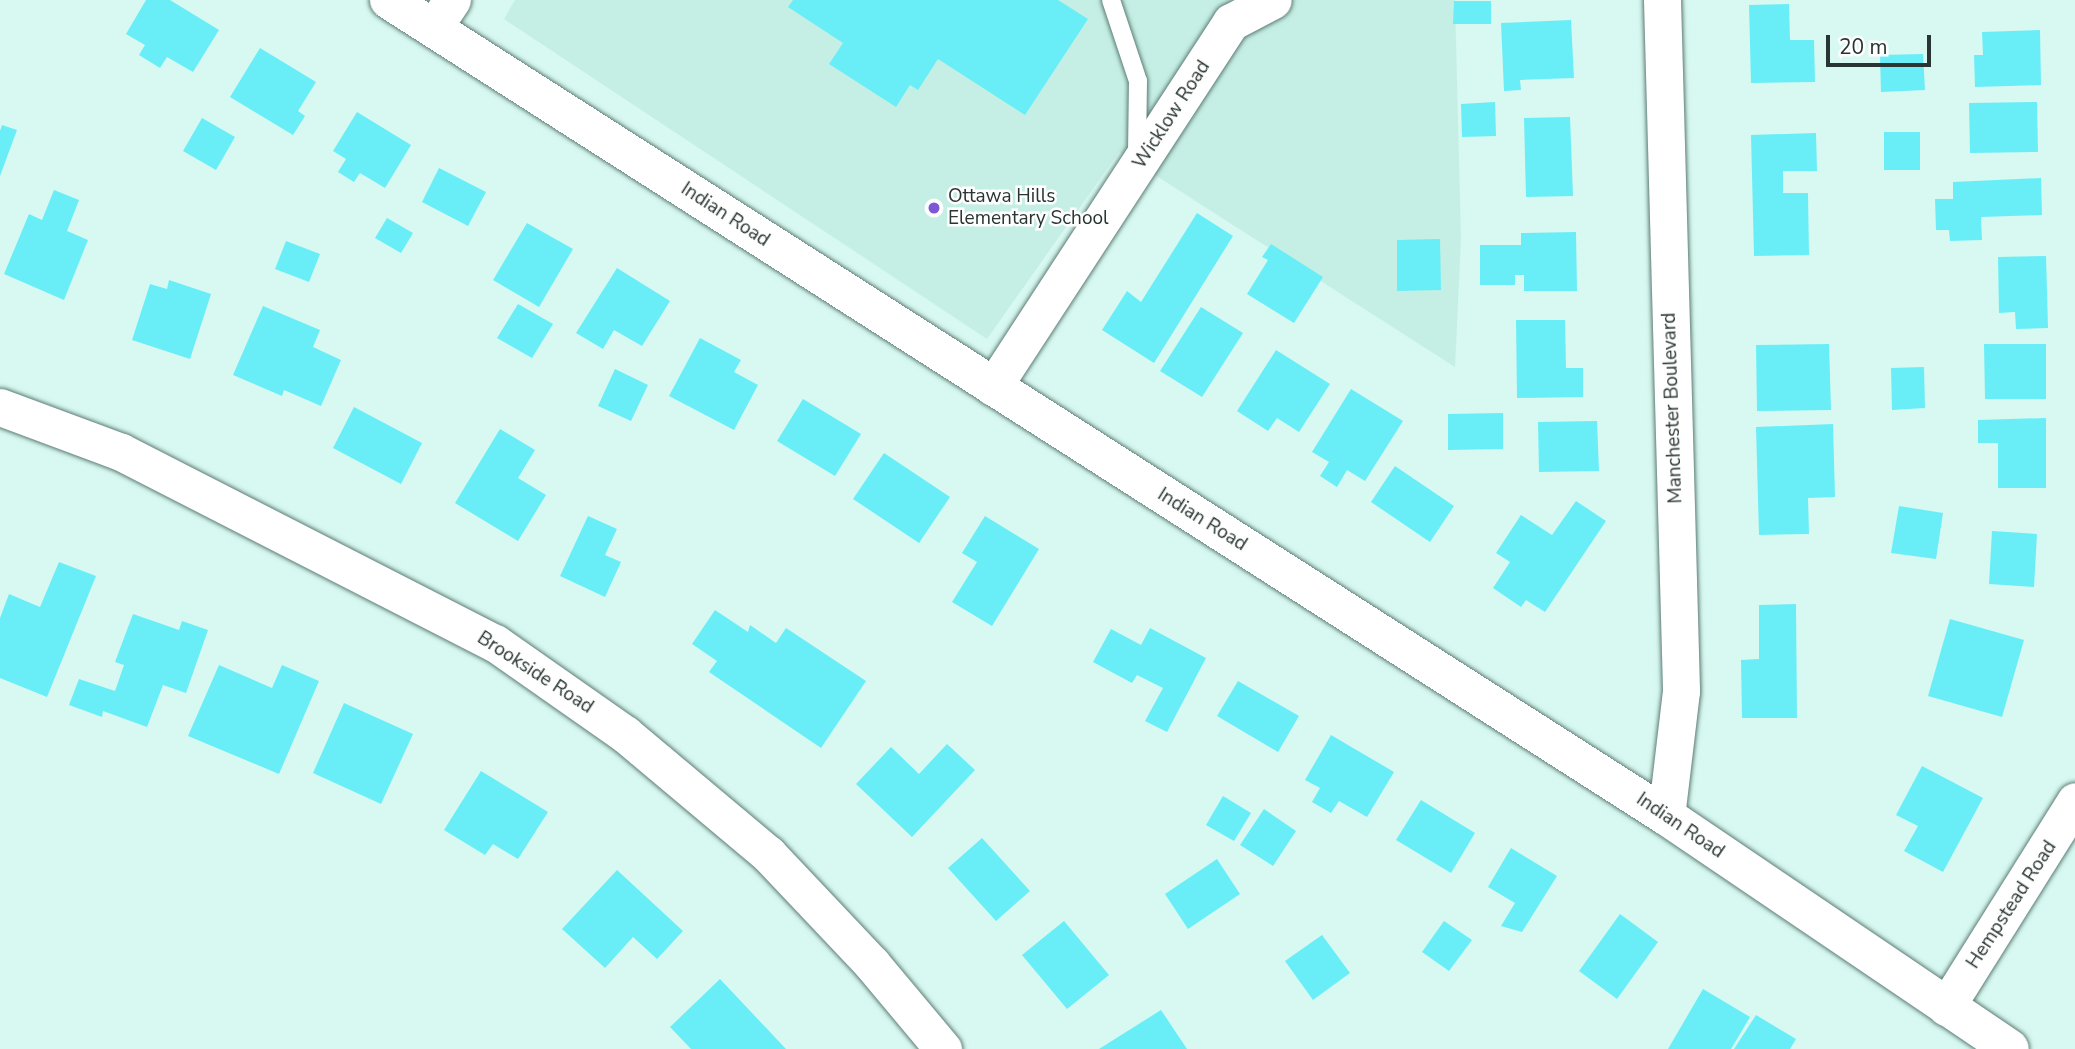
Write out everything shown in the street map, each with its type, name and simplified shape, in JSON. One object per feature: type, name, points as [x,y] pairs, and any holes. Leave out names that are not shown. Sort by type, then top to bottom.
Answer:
[{"type":"street","name":"Indian Road","points":[[389,0],[443,14],[993,387],[1665,816],[2010,1049]]},
{"type":"street","name":"Wicklow Road","points":[[993,387],[1231,22],[1273,0]]},
{"type":"street","name":"Manchester Boulevard","points":[[1662,0],[1681,691],[1665,816]]},
{"type":"street","name":"Brookside Road","points":[[0,407],[121,452],[495,643],[625,734],[768,854],[872,964],[943,1049]]},
{"type":"street","name":"Hempstead Road","points":[[1946,1007],[2075,801]]},
{"type":"lane","points":[[1111,0],[1138,81],[1137,168]]},
{"type":"shaded area","name":"Ottawa Hills Elementary School","points":[[515,0],[1455,0],[1461,239],[1455,367],[1119,152],[987,339],[504,19]]},
{"type":"building","points":[[146,0],[170,0],[219,30],[193,72],[167,57],[160,68],[139,55],[145,45],[126,34]]},
{"type":"building","points":[[793,0],[1058,0],[1088,19],[1025,115],[938,59],[918,90],[910,85],[896,107],[829,64],[843,43],[788,7]]},
{"type":"building","points":[[1454,1],[1491,1],[1491,24],[1453,24]]},
{"type":"building","points":[[1789,4],[1790,40],[1814,40],[1815,82],[1751,83],[1749,5]]},
{"type":"building","points":[[1571,20],[1574,78],[1520,80],[1521,90],[1504,91],[1501,23]]},
{"type":"building","points":[[2040,30],[2041,85],[1975,87],[1974,55],[1983,55],[1982,32]]},
{"type":"building","points":[[260,48],[316,82],[298,111],[305,116],[293,135],[230,97]]},
{"type":"building","points":[[1923,54],[1925,90],[1881,92],[1880,55]]},
{"type":"building","points":[[1495,102],[1496,136],[1462,137],[1461,104]]},
{"type":"building","points":[[2037,102],[2038,152],[1970,153],[1969,103]]},
{"type":"building","points":[[357,112],[411,145],[385,188],[360,173],[354,182],[338,172],[346,159],[333,151]]},
{"type":"building","points":[[1570,117],[1573,196],[1526,197],[1524,118]]},
{"type":"building","points":[[202,118],[235,137],[216,170],[183,151]]},
{"type":"building","points":[[2,125],[17,130],[0,176],[0,131]]},
{"type":"building","points":[[1884,132],[1920,132],[1920,170],[1884,170]]},
{"type":"building","points":[[1816,133],[1817,171],[1783,171],[1783,193],[1808,193],[1809,255],[1754,256],[1751,135]]},
{"type":"building","points":[[439,168],[486,192],[468,226],[422,202]]},
{"type":"building","points":[[2041,178],[2042,215],[1981,217],[1982,240],[1950,241],[1949,230],[1936,230],[1935,199],[1953,199],[1953,182]]},
{"type":"building","points":[[54,190],[79,200],[67,231],[88,240],[64,300],[4,274],[29,214],[42,220]]},
{"type":"building","points":[[1197,213],[1233,236],[1154,363],[1102,330],[1127,291],[1141,302]]},
{"type":"building","points":[[387,218],[413,233],[401,253],[375,238]]},
{"type":"building","points":[[527,223],[573,249],[539,307],[493,280]]},
{"type":"building","points":[[1576,232],[1577,291],[1524,291],[1524,275],[1515,275],[1515,285],[1480,285],[1480,245],[1521,245],[1521,233]]},
{"type":"building","points":[[1440,239],[1441,290],[1397,291],[1397,240]]},
{"type":"building","points":[[286,241],[320,254],[309,282],[275,269]]},
{"type":"building","points":[[1271,244],[1323,277],[1294,323],[1247,294],[1268,260],[1262,257]]},
{"type":"building","points":[[2046,256],[2048,328],[2016,329],[2015,312],[1999,313],[1998,257]]},
{"type":"building","points":[[617,268],[670,301],[642,346],[614,330],[603,349],[576,333]]},
{"type":"building","points":[[169,280],[211,294],[190,359],[132,340],[150,284],[167,289]]},
{"type":"building","points":[[518,304],[553,324],[532,358],[497,338]]},
{"type":"building","points":[[263,306],[320,330],[313,347],[341,360],[321,406],[284,390],[282,396],[233,375]]},
{"type":"building","points":[[1201,307],[1243,333],[1202,397],[1160,371]]},
{"type":"building","points":[[1516,320],[1565,320],[1566,368],[1583,368],[1583,397],[1517,398]]},
{"type":"building","points":[[700,338],[741,360],[734,372],[758,385],[734,430],[669,396]]},
{"type":"building","points":[[1829,344],[1831,410],[1757,411],[1756,345]]},
{"type":"building","points":[[1984,344],[2046,344],[2046,399],[1985,399]]},
{"type":"building","points":[[1276,350],[1330,384],[1299,432],[1277,418],[1268,431],[1237,411]]},
{"type":"building","points":[[1924,367],[1925,408],[1892,410],[1891,368]]},
{"type":"building","points":[[615,369],[648,385],[631,421],[598,406]]},
{"type":"building","points":[[1351,389],[1403,421],[1365,481],[1347,470],[1337,487],[1320,476],[1329,462],[1312,452]]},
{"type":"building","points":[[803,399],[861,434],[835,476],[777,441]]},
{"type":"building","points":[[354,407],[422,443],[401,484],[333,448]]},
{"type":"building","points":[[1503,413],[1503,449],[1448,450],[1448,414]]},
{"type":"building","points":[[2046,418],[2046,488],[1998,488],[1998,443],[1978,443],[1978,420]]},
{"type":"building","points":[[1597,421],[1599,471],[1539,472],[1538,422]]},
{"type":"building","points":[[1833,424],[1835,497],[1808,498],[1809,534],[1759,535],[1756,427]]},
{"type":"building","points":[[500,429],[535,450],[518,478],[546,495],[518,541],[455,503]]},
{"type":"building","points":[[884,453],[950,497],[919,543],[853,499]]},
{"type":"building","points":[[1395,466],[1454,506],[1430,542],[1371,502]]},
{"type":"building","points":[[1576,501],[1606,521],[1545,612],[1526,600],[1521,607],[1493,588],[1510,562],[1496,553],[1521,515],[1552,535]]},
{"type":"building","points":[[1899,506],[1943,513],[1936,559],[1891,553]]},
{"type":"building","points":[[588,516],[617,529],[605,555],[621,562],[605,597],[560,576]]},
{"type":"building","points":[[985,516],[1039,549],[992,626],[952,602],[977,562],[962,553]]},
{"type":"building","points":[[1992,531],[2037,534],[2034,587],[1989,584]]},
{"type":"building","points":[[59,562],[96,576],[47,697],[0,678],[0,618],[9,594],[40,607]]},
{"type":"building","points":[[1796,604],[1797,718],[1742,718],[1741,660],[1759,659],[1759,605]]},
{"type":"building","points":[[715,610],[748,632],[750,625],[776,643],[786,628],[866,681],[821,748],[709,672],[717,661],[692,644]]},
{"type":"building","points":[[133,614],[179,630],[182,621],[208,630],[186,693],[163,685],[147,727],[103,711],[102,717],[69,705],[79,679],[115,691],[124,665],[115,662]]},
{"type":"building","points":[[1950,619],[2024,640],[2002,717],[1928,696]]},
{"type":"building","points":[[1150,628],[1206,658],[1167,732],[1145,721],[1163,688],[1137,675],[1132,683],[1093,662],[1111,629],[1141,645]]},
{"type":"building","points":[[219,665],[272,688],[282,665],[319,681],[279,774],[188,736]]},
{"type":"building","points":[[1238,681],[1299,716],[1278,752],[1217,716]]},
{"type":"building","points":[[344,703],[413,734],[381,804],[313,773]]},
{"type":"building","points":[[1331,735],[1394,772],[1367,817],[1339,801],[1331,813],[1312,802],[1320,788],[1305,780]]},
{"type":"building","points":[[947,744],[975,770],[912,837],[856,784],[891,747],[919,774]]},
{"type":"building","points":[[1922,766],[1983,798],[1943,872],[1904,851],[1918,826],[1896,815]]},
{"type":"building","points":[[481,771],[548,812],[518,859],[493,844],[485,855],[444,830]]},
{"type":"building","points":[[1223,796],[1251,813],[1234,841],[1206,825]]},
{"type":"building","points":[[1421,800],[1475,833],[1451,873],[1396,840]]},
{"type":"building","points":[[1264,809],[1296,831],[1273,866],[1240,845]]},
{"type":"building","points":[[982,838],[1030,891],[996,921],[948,868]]},
{"type":"building","points":[[1511,848],[1557,876],[1522,932],[1501,926],[1515,903],[1488,887]]},
{"type":"building","points":[[1217,859],[1240,894],[1188,929],[1165,894]]},
{"type":"building","points":[[617,870],[683,931],[657,959],[633,937],[605,968],[562,929]]},
{"type":"building","points":[[1620,914],[1658,942],[1617,999],[1579,971]]},
{"type":"building","points":[[1064,921],[1109,975],[1067,1009],[1022,955]]},
{"type":"building","points":[[1444,921],[1472,940],[1449,971],[1422,952]]},
{"type":"building","points":[[1322,935],[1350,973],[1313,1000],[1285,961]]},
{"type":"building","points":[[720,979],[786,1049],[691,1049],[670,1027]]},
{"type":"building","points":[[1703,989],[1750,1017],[1731,1049],[1668,1049]]},
{"type":"building","points":[[1161,1010],[1187,1049],[1099,1049]]},
{"type":"building","points":[[1756,1015],[1796,1039],[1790,1049],[1734,1049]]},
{"type":"place","name":"Ottawa Hills Elementary School","points":[[934,208]]}]
